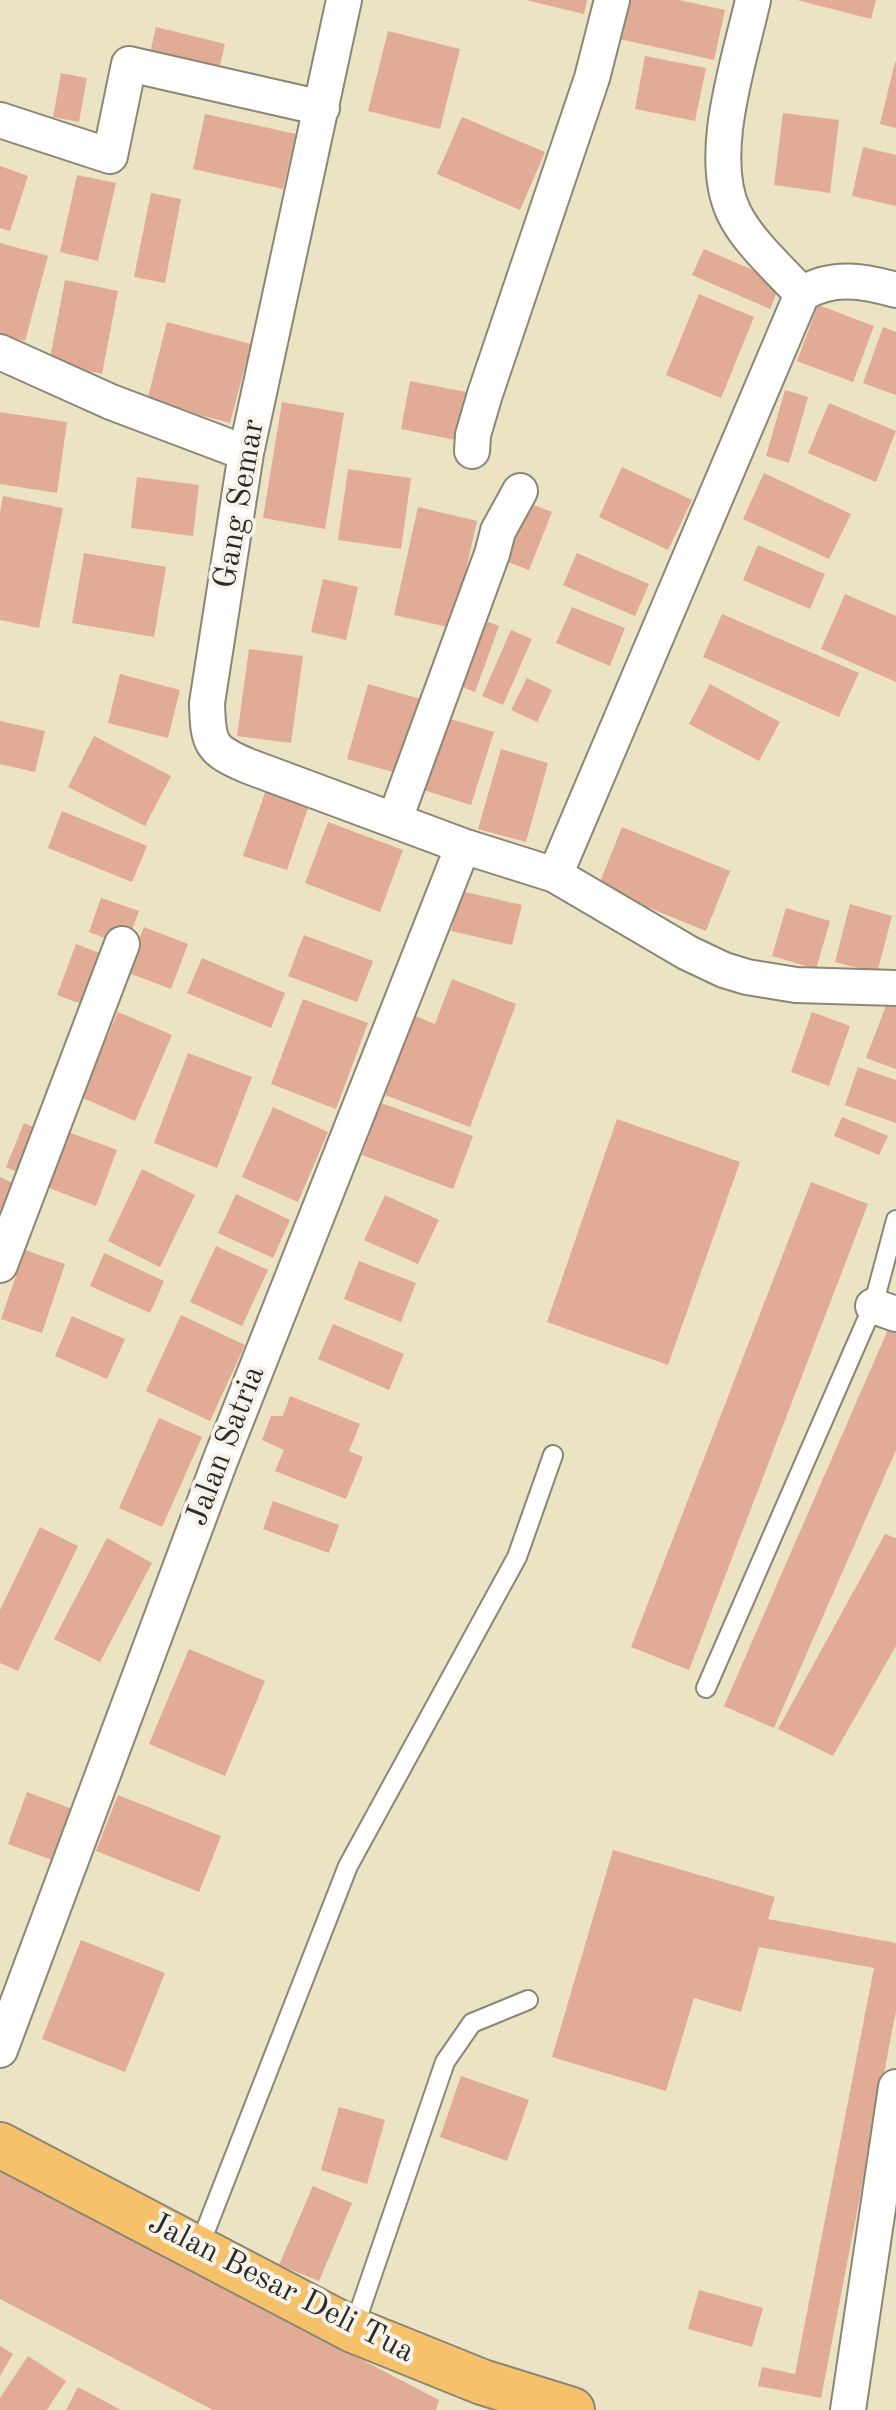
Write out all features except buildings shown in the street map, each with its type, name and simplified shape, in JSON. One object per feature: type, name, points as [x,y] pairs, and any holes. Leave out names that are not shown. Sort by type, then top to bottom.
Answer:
[{"type":"main road","name":"Jalan Besar Deli Tua","points":[[0,2145],[353,2330],[470,2378],[572,2410]]},
{"type":"street","name":"Gang Semar","points":[[344,0],[246,453],[207,703],[214,747],[224,756],[248,766],[463,846],[555,875],[688,953],[724,970],[796,985],[896,988]]},
{"type":"street","points":[[472,451],[473,435],[485,394],[592,78],[612,0]]},
{"type":"street","points":[[753,0],[723,138],[725,178],[734,213],[759,247],[802,294]]},
{"type":"street","points":[[0,120],[110,156],[129,64],[322,108]]},
{"type":"street","points":[[555,875],[802,294],[814,286],[845,281],[867,282],[896,290]]},
{"type":"street","points":[[0,352],[111,402],[246,453]]},
{"type":"street","points":[[395,819],[498,531],[520,491]]},
{"type":"street","name":"Jalan Satria","points":[[0,2050],[220,1461],[463,846]]},
{"type":"street","points":[[0,1265],[122,944]]},
{"type":"street","points":[[848,2410],[896,2087]]},
{"type":"lane","points":[[706,1688],[884,1310],[896,1220]]},
{"type":"lane","points":[[199,2247],[348,1866],[517,1557],[553,1455]]},
{"type":"lane","points":[[353,2330],[445,2062],[472,2023],[528,2000]]}]
